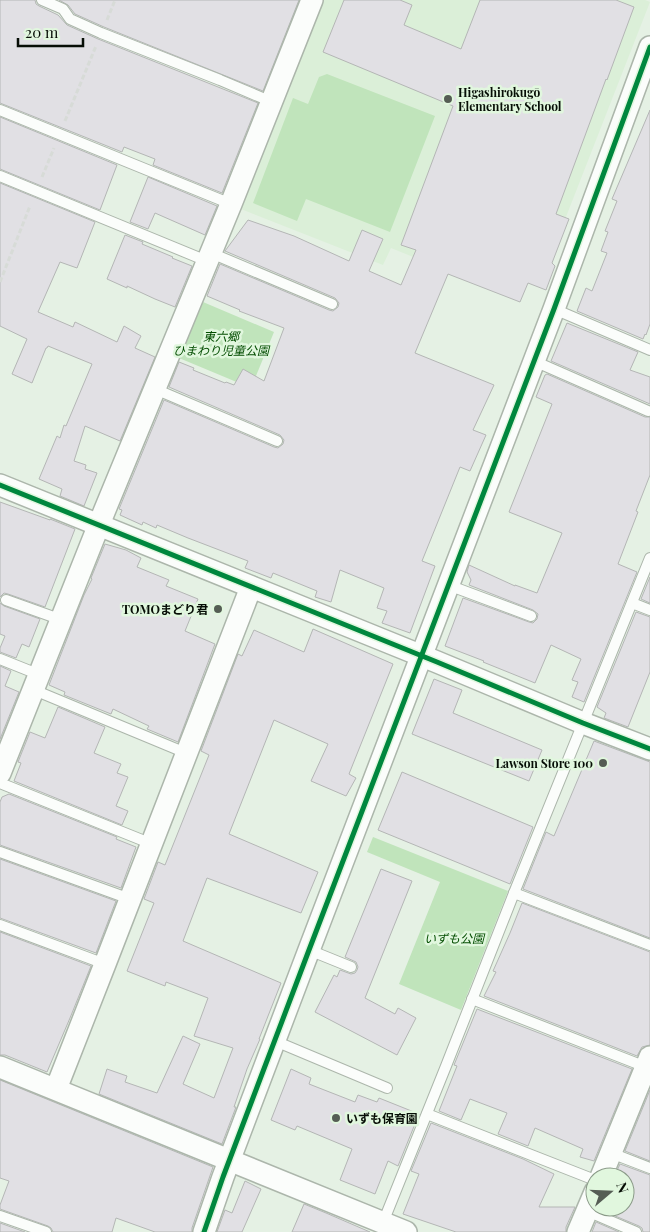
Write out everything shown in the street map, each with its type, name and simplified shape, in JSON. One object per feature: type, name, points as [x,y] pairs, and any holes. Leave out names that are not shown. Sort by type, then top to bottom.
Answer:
[{"type":"street","points":[[0,774],[312,0]]},
{"type":"street","points":[[204,1232],[309,950],[554,308],[650,48]]},
{"type":"street","points":[[0,485],[650,749]]},
{"type":"street","points":[[56,1089],[251,586]]},
{"type":"street","points":[[605,1167],[648,1063]]},
{"type":"street","points":[[0,1067],[230,1160],[381,1227],[406,1232]]},
{"type":"street","points":[[578,1232],[585,1216]]},
{"type":"lane","points":[[42,0],[63,9],[70,19],[101,33],[272,102]]},
{"type":"lane","points":[[0,110],[231,204]]},
{"type":"lane","points":[[0,176],[332,304]]},
{"type":"lane","points":[[554,308],[650,350]]},
{"type":"lane","points":[[534,361],[648,411]]},
{"type":"lane","points":[[155,389],[277,441]]},
{"type":"lane","points":[[381,1227],[650,558]]},
{"type":"lane","points":[[448,585],[531,616]]},
{"type":"lane","points":[[6,600],[62,620]]},
{"type":"lane","points":[[632,603],[650,610]]},
{"type":"lane","points":[[0,658],[37,682],[186,754]]},
{"type":"lane","points":[[0,774],[152,844]]},
{"type":"lane","points":[[0,852],[130,899]]},
{"type":"lane","points":[[514,893],[650,945]]},
{"type":"lane","points":[[0,924],[105,964]]},
{"type":"lane","points":[[309,950],[351,966]]},
{"type":"lane","points":[[472,999],[648,1063]]},
{"type":"lane","points":[[275,1041],[387,1088]]},
{"type":"lane","points":[[427,1114],[585,1176]]},
{"type":"lane","points":[[610,1154],[650,1168]]},
{"type":"lane","points":[[0,1216],[46,1232]]},
{"type":"lane","points":[[599,1217],[636,1232]]},
{"type":"path","points":[[0,282],[101,33]]},
{"type":"shaded area","name":"Higashirokugō Elementary School","points":[[323,0],[645,0],[650,2],[564,222],[470,280],[391,248],[383,265],[241,209]]},
{"type":"green space","points":[[327,74],[435,116],[390,232],[306,199],[297,221],[253,203],[293,98],[308,104],[319,77]]},
{"type":"green space","name":"東六郷 ひまわり児童公園","points":[[203,302],[274,332],[251,388],[179,358]]},
{"type":"green space","name":"いずも公園","points":[[373,837],[508,891],[461,1010],[399,984],[440,882],[367,852]]},
{"type":"building","points":[[0,0],[35,0],[36,4],[58,15],[67,25],[258,103],[222,193],[153,165],[155,159],[124,147],[122,152],[0,103]]},
{"type":"building","points":[[59,0],[299,0],[263,91],[104,27],[75,14],[68,5]]},
{"type":"building","points":[[344,0],[400,0],[412,5],[404,25],[461,49],[480,0],[616,0],[634,7],[556,214],[569,219],[552,263],[555,266],[546,290],[528,283],[520,302],[448,274],[415,353],[494,385],[473,430],[486,435],[470,471],[460,467],[422,561],[435,566],[410,633],[382,623],[387,611],[377,608],[384,588],[340,570],[331,602],[315,597],[317,591],[273,573],[271,578],[245,568],[248,561],[157,525],[156,528],[143,522],[142,525],[120,515],[122,510],[119,509],[164,400],[274,447],[278,448],[283,444],[284,440],[280,435],[169,387],[179,362],[225,383],[234,385],[243,369],[264,381],[284,328],[239,311],[207,296],[220,264],[329,310],[333,311],[338,307],[339,303],[335,298],[225,251],[248,220],[294,236],[349,261],[362,230],[383,239],[369,271],[401,285],[416,250],[401,245],[453,106],[323,52]]},
{"type":"building","points":[[650,110],[650,324],[643,339],[577,311],[586,288],[592,291],[607,253],[601,251],[608,232],[605,231],[617,201],[612,199]]},
{"type":"building","points":[[0,117],[117,165],[100,210],[0,169]]},
{"type":"building","points":[[148,177],[217,206],[205,235],[155,213],[148,229],[130,222]]},
{"type":"building","points":[[0,183],[95,222],[77,268],[60,262],[38,312],[73,327],[75,322],[117,342],[124,326],[141,336],[135,348],[155,357],[120,441],[85,426],[74,461],[86,465],[85,469],[97,473],[84,506],[60,496],[62,489],[39,479],[57,436],[60,438],[64,425],[66,426],[92,364],[48,346],[32,383],[12,374],[27,339],[0,326]]},
{"type":"building","points":[[125,235],[192,266],[175,307],[107,279]]},
{"type":"building","points":[[567,323],[638,352],[630,370],[650,377],[650,404],[551,361]]},
{"type":"building","points":[[547,374],[645,417],[650,417],[650,475],[618,564],[637,572],[584,702],[572,697],[578,682],[572,680],[581,659],[551,645],[535,683],[445,646],[463,598],[529,622],[533,623],[537,619],[538,614],[533,610],[469,585],[471,580],[467,572],[469,565],[515,586],[537,593],[562,533],[509,512],[552,404],[536,397]]},
{"type":"building","points":[[0,502],[75,529],[45,607],[4,593],[0,597]]},
{"type":"building","points":[[105,544],[126,550],[141,558],[137,567],[169,580],[166,586],[198,599],[185,631],[215,644],[178,742],[147,729],[149,726],[113,709],[111,714],[64,695],[65,692],[49,685]]},
{"type":"building","points":[[650,577],[650,603],[641,599]]},
{"type":"building","points":[[0,603],[40,619],[29,647],[22,644],[16,658],[0,652],[5,636],[0,634]]},
{"type":"building","points":[[636,612],[650,617],[650,672],[628,727],[604,718],[606,713],[597,707]]},
{"type":"building","points":[[313,629],[393,664],[349,774],[356,778],[346,796],[311,781],[328,744],[274,720],[229,834],[318,872],[301,913],[207,878],[183,941],[281,983],[247,1069],[234,1107],[236,1107],[222,1144],[99,1094],[107,1069],[127,1076],[125,1082],[157,1093],[183,1036],[200,1044],[183,1084],[214,1098],[233,1048],[194,1036],[208,998],[166,982],[165,986],[127,971],[154,903],[144,899],[158,862],[165,865],[209,755],[201,751],[238,654],[242,656],[254,630],[304,652]]},
{"type":"building","points":[[0,666],[11,671],[5,686],[19,692],[0,739]]},
{"type":"building","points":[[434,679],[462,690],[453,713],[542,750],[529,781],[412,734]]},
{"type":"building","points":[[58,707],[105,727],[94,753],[121,764],[117,773],[128,777],[116,806],[128,811],[122,825],[14,781],[21,763],[18,762],[30,732],[45,738]]},
{"type":"building","points":[[594,741],[650,762],[650,938],[523,889],[546,832],[554,836]]},
{"type":"building","points":[[402,772],[533,827],[510,884],[378,830]]},
{"type":"building","points":[[9,794],[117,837],[116,839],[136,847],[121,888],[0,845],[0,802],[2,797]]},
{"type":"building","points":[[0,859],[116,901],[96,953],[0,918]]},
{"type":"building","points":[[381,869],[412,881],[365,998],[395,1014],[398,1008],[416,1018],[397,1055],[315,1012],[334,975],[337,977],[340,970],[351,974],[357,970],[356,962],[345,957]]},
{"type":"building","points":[[522,903],[650,952],[650,1045],[642,1047],[637,1056],[484,996],[496,972],[493,971]]},
{"type":"building","points":[[0,932],[91,966],[47,1072],[5,1055],[0,1055]]},
{"type":"building","points":[[477,1009],[632,1069],[594,1161],[580,1157],[583,1149],[535,1128],[528,1146],[498,1134],[507,1113],[470,1099],[461,1120],[439,1111],[457,1066],[454,1065]]},
{"type":"building","points":[[291,1069],[311,1078],[309,1084],[355,1102],[358,1095],[377,1102],[379,1098],[419,1114],[398,1166],[388,1161],[375,1194],[340,1180],[352,1149],[297,1126],[295,1130],[271,1120]]},
{"type":"building","points":[[0,1080],[213,1167],[192,1232],[155,1232],[116,1218],[112,1232],[53,1232],[48,1226],[0,1209],[9,1181],[0,1178]]},
{"type":"building","points":[[650,1090],[650,1161],[625,1151]]},
{"type":"building","points":[[431,1123],[523,1159],[554,1174],[539,1207],[575,1207],[566,1227],[566,1232],[456,1232],[403,1214],[419,1174],[411,1171]]},
{"type":"building","points":[[635,1170],[650,1175],[650,1232],[643,1232],[639,1226],[618,1217],[635,1217]]},
{"type":"building","points":[[245,1181],[261,1189],[242,1232],[217,1232],[225,1210],[232,1213]]},
{"type":"building","points":[[304,1204],[326,1213],[370,1232],[292,1232]]},
{"type":"building","points":[[596,1222],[619,1232],[592,1232]]},
{"type":"building","points":[[0,1223],[25,1232],[0,1232]]},
{"type":"cycle path","points":[[204,1232],[309,950],[554,309],[650,47]]},
{"type":"cycle path","points":[[0,485],[650,749]]},
{"type":"place","name":"Higashirokugō Elementary School","points":[[448,99]]},
{"type":"place","name":"TOMOまどり君","points":[[218,609]]},
{"type":"place","name":"Lawson Store 100","points":[[603,763]]},
{"type":"place","name":"いずも保育園","points":[[336,1118]]}]
